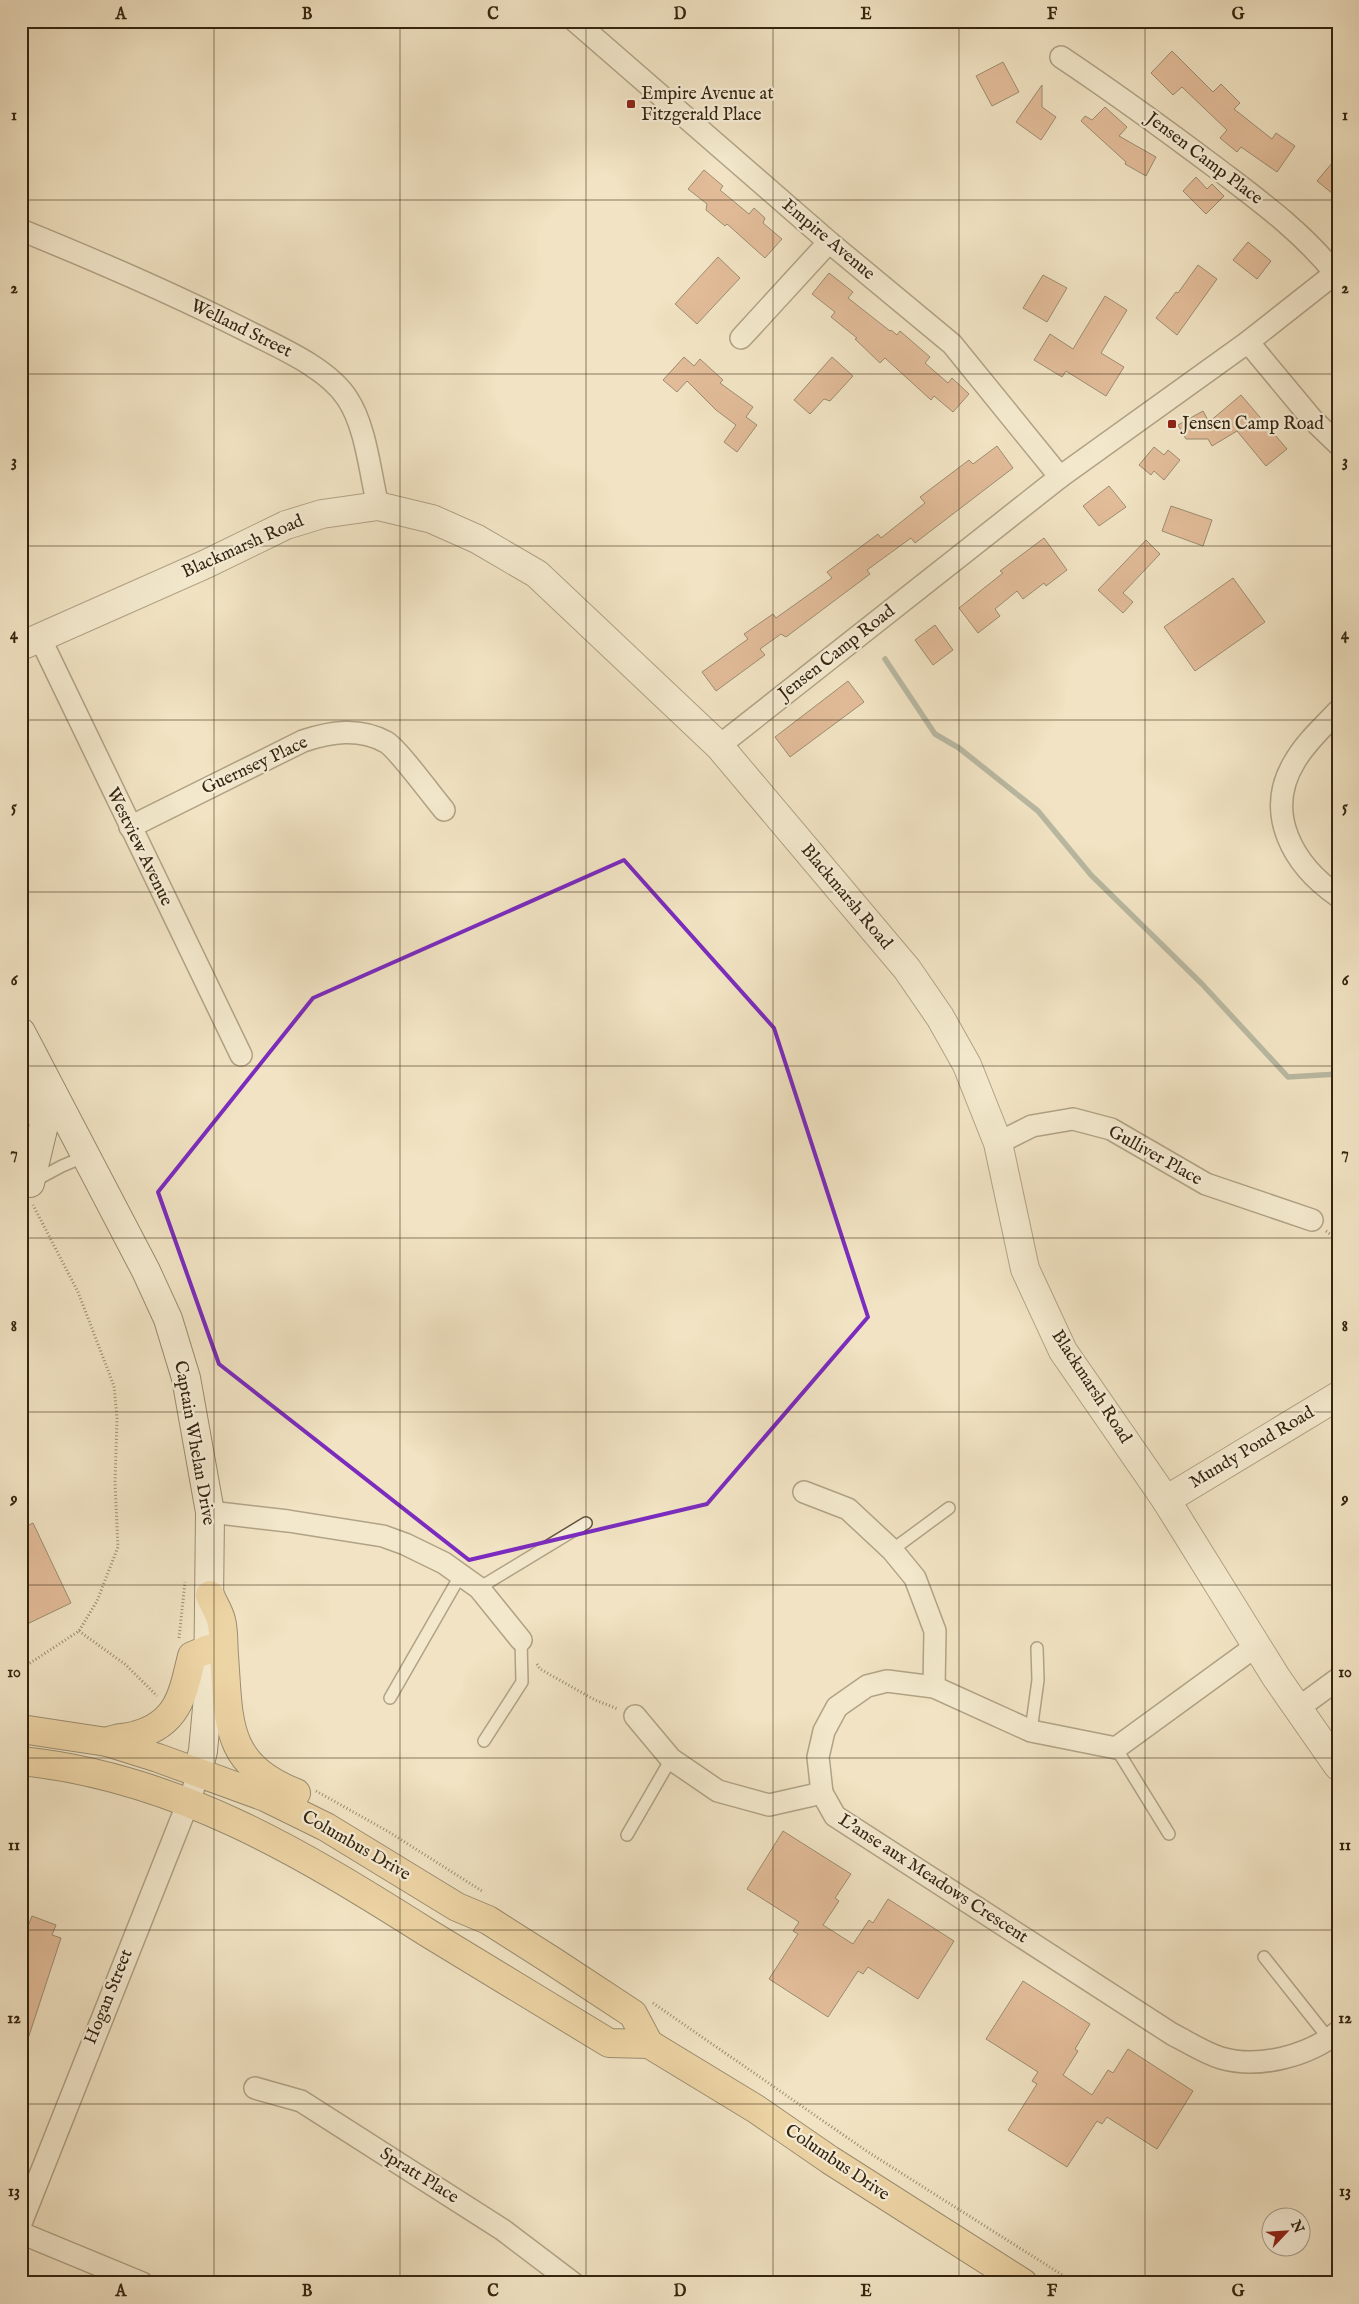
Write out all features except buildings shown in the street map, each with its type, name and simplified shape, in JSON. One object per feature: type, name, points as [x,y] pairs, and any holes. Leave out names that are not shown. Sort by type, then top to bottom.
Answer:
[{"type":"main road","points":[[210,1595],[221,1620],[230,1727],[245,1760],[265,1778],[354,1824],[368,1851]]},
{"type":"main road","points":[[106,1742],[117,1737],[136,1736],[168,1719],[182,1694],[192,1656],[209,1649]]},
{"type":"main road","name":"Columbus Drive","points":[[21,1729],[106,1742],[198,1771],[296,1811],[368,1851],[458,1907],[488,1920],[633,2014],[649,2044]]},
{"type":"main road","name":"Columbus Drive","points":[[21,1761],[103,1774],[188,1802],[296,1852],[609,2042],[649,2044],[756,2109],[830,2160],[1023,2283]]},
{"type":"street","name":"Empire Avenue","points":[[576,21],[644,83],[952,344],[1060,478]]},
{"type":"street","name":"Jensen Camp Place","points":[[1061,57],[1133,105],[1275,213],[1313,246],[1336,272]]},
{"type":"street","name":"Welland Street","points":[[21,230],[213,314],[296,356],[322,373],[345,395],[356,412],[378,506]]},
{"type":"street","points":[[741,338],[830,242]]},
{"type":"street","name":"Jensen Camp Road","points":[[719,746],[1060,478],[1248,342],[1336,272]]},
{"type":"street","points":[[1248,342],[1312,419],[1338,444]]},
{"type":"street","name":"Blackmarsh Road","points":[[30,642],[286,526],[322,514],[378,506],[432,520],[477,539],[537,574],[719,746],[906,969],[940,1017],[967,1065],[998,1143],[1025,1270],[1063,1351],[1166,1500],[1256,1646],[1297,1709],[1338,1766]]},
{"type":"street","name":"Westview Avenue","points":[[30,642],[130,827],[240,1055]]},
{"type":"street","points":[[1338,711],[1295,760],[1285,785],[1283,800],[1285,827],[1295,854],[1313,877],[1338,896]]},
{"type":"street","name":"Guernsey Place","points":[[130,827],[303,741],[325,734],[348,732],[367,735],[387,743],[444,810]]},
{"type":"street","name":"Captain Whelan Drive","points":[[21,1032],[168,1319],[186,1378],[210,1512],[209,1649],[203,1751],[198,1771]]},
{"type":"street","points":[[21,1071],[38,1102],[44,1124],[25,1186]]},
{"type":"street","name":"Gulliver Place","points":[[998,1143],[1032,1126],[1073,1119],[1111,1129],[1206,1184],[1312,1220]]},
{"type":"street","name":"Mundy Pond Road","points":[[1166,1500],[1338,1396]]},
{"type":"street","points":[[804,1492],[848,1509],[892,1550],[915,1578],[935,1632],[934,1688]]},
{"type":"street","points":[[210,1512],[288,1521],[383,1536],[426,1553],[444,1563],[479,1588],[521,1640]]},
{"type":"street","points":[[1116,1748],[1256,1646]]},
{"type":"street","points":[[1297,1709],[1338,1679]]},
{"type":"street","name":"L'anse aux Meadows Crescent","points":[[1116,1748],[1030,1731],[934,1688],[887,1681],[867,1686],[837,1707],[824,1731],[818,1757],[822,1793],[835,1816],[1172,2034],[1221,2058],[1261,2062],[1300,2053],[1333,2035]]},
{"type":"street","points":[[635,1716],[671,1759],[718,1791],[769,1805],[822,1793]]},
{"type":"street","name":"Hogan Street","points":[[21,2224],[188,1802],[198,1771]]},
{"type":"street","name":"Spratt Place","points":[[254,2088],[301,2101],[503,2230],[572,2283]]},
{"type":"street","points":[[21,2233],[142,2283]]},
{"type":"lane","points":[[25,1186],[62,1166],[86,1156]]},
{"type":"lane","points":[[892,1550],[949,1508]]},
{"type":"lane","points":[[479,1588],[586,1523]]},
{"type":"lane","points":[[390,1698],[460,1576]]},
{"type":"lane","points":[[484,1741],[522,1682],[521,1640]]},
{"type":"lane","points":[[1030,1731],[1038,1680],[1036,1648]]},
{"type":"lane","points":[[1116,1748],[1169,1834]]},
{"type":"lane","points":[[627,1835],[671,1759]]},
{"type":"lane","points":[[1264,1957],[1333,2035]]},
{"type":"path","points":[[21,1669],[79,1631],[97,1601],[118,1547],[116,1483],[117,1418],[114,1386],[78,1292],[25,1186]]},
{"type":"path","points":[[178,1646],[185,1575]]},
{"type":"path","points":[[79,1631],[142,1678],[158,1698]]},
{"type":"path","points":[[521,1640],[540,1669],[595,1700],[635,1716]]},
{"type":"path","points":[[310,1788],[389,1832],[490,1896]]},
{"type":"path","points":[[650,2001],[868,2152],[1075,2283]]},
{"type":"highlighted area","points":[[624,860],[774,1028],[868,1317],[707,1504],[469,1560],[219,1364],[158,1192],[313,998]]},
{"type":"waterway","points":[[885,659],[935,734],[959,748],[1038,811],[1091,875],[1202,984],[1288,1077],[1338,1074]]},
{"type":"place","name":"Empire Avenue at Fitzgerald Place","points":[[631,104]]},
{"type":"place","name":"Jensen Camp Road","points":[[1172,424]]}]
